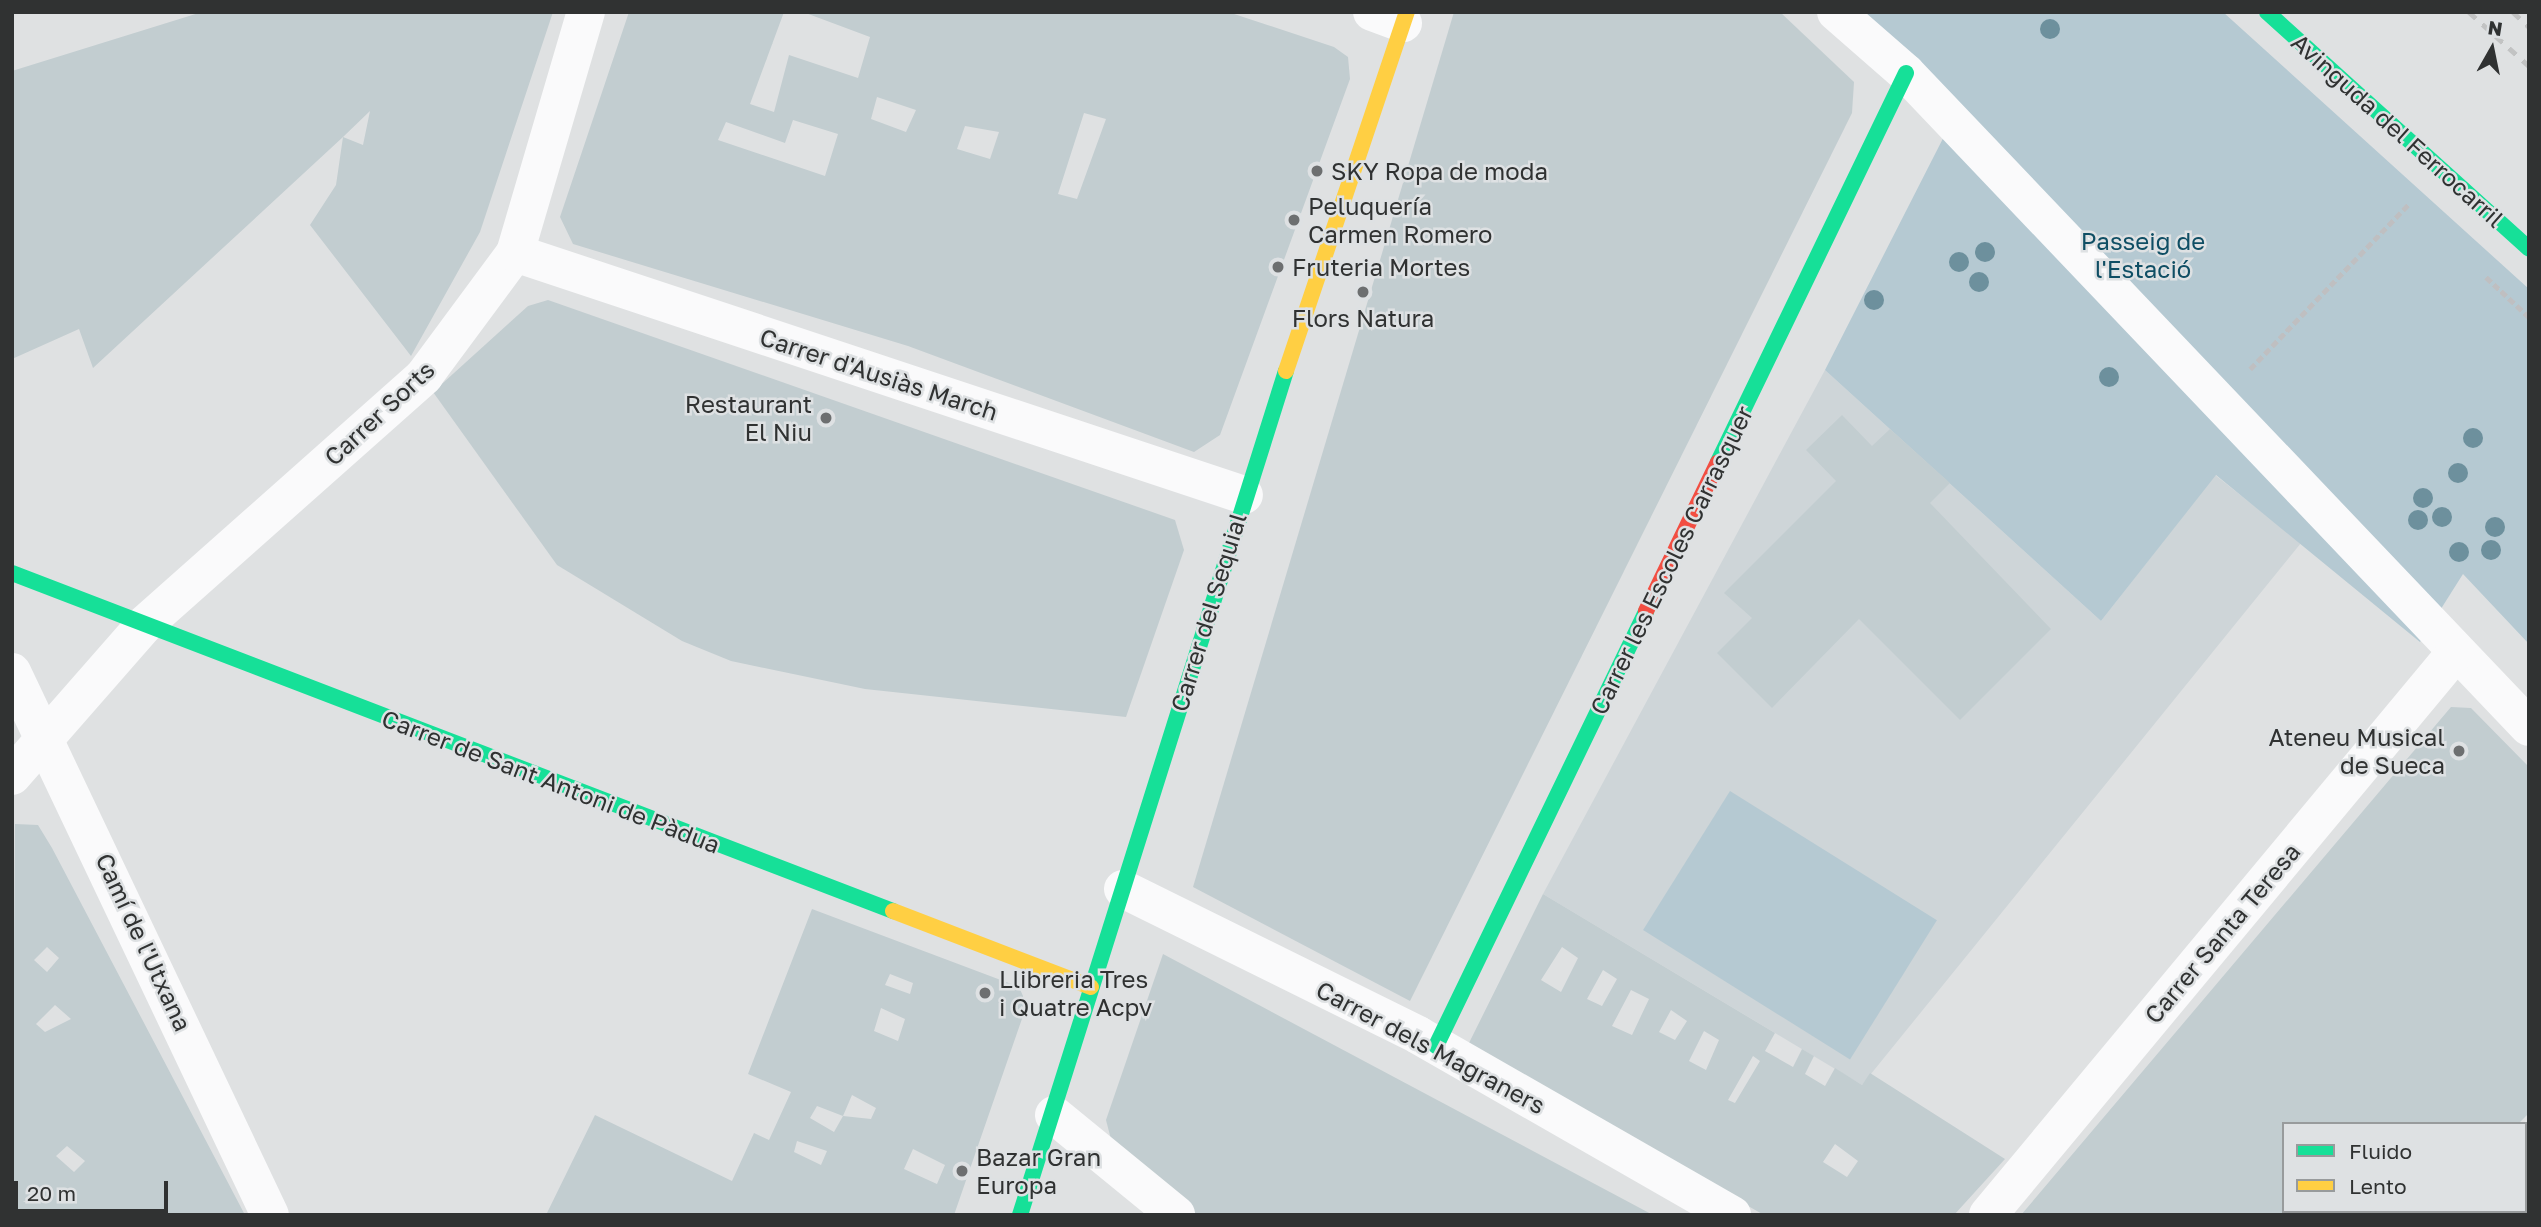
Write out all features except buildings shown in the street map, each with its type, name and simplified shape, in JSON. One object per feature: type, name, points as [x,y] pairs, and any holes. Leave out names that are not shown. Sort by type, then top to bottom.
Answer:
[{"type":"street","name":"Carrer Sorts","points":[[12,776],[144,625],[424,376],[515,254],[586,12]]},
{"type":"street","points":[[1836,12],[1906,74],[2529,727]]},
{"type":"street","name":"Avinguda del Ferrocarril","points":[[2267,12],[2529,249]]},
{"type":"street","name":"Carrer del Sequial","points":[[1020,1215],[1054,1115],[1091,987],[1394,16]]},
{"type":"street","name":"Carrer les Escoles Carrasquer","points":[[1436,1046],[1906,74]]},
{"type":"street","name":"Carrer d'Ausiàs March","points":[[515,254],[1244,495]]},
{"type":"street","name":"Carrer de Sant Antoni de Pàdua","points":[[12,573],[1091,987]]},
{"type":"street","name":"Carrer Santa Teresa","points":[[1988,1215],[2456,652]]},
{"type":"street","name":"Camí de l'Utxana","points":[[12,672],[48,735],[270,1215]]},
{"type":"street","name":"Carrer dels Magraners","points":[[1123,889],[1436,1046],[1732,1215]]},
{"type":"street","points":[[1054,1115],[1176,1215]]},
{"type":"path","points":[[2218,402],[2407,204]]},
{"type":"shaded area","points":[[1825,370],[2101,621],[2215,475],[2301,543],[1862,1085],[1543,894]]},
{"type":"green space","name":"Passeig de l'Estació","points":[[1856,12],[2223,12],[2529,289],[2529,644],[2463,574],[2420,642],[2216,475],[2101,621],[1825,370],[1959,107]]},
{"type":"green space","points":[[1730,791],[1937,920],[1850,1059],[1643,930]]},
{"type":"railway","points":[[2469,12],[2529,66]]},
{"type":"railway","points":[[2513,12],[2529,27]]},
{"type":"traffic: fast","points":[[2267,12],[2529,249]]},
{"type":"traffic: fast","points":[[1718,462],[1906,73]]},
{"type":"traffic: fast","points":[[1020,1215],[1286,371]]},
{"type":"traffic: fast","points":[[12,573],[893,911]]},
{"type":"traffic: fast","points":[[1436,1046],[1646,611]]},
{"type":"traffic: slow","points":[[1286,371],[1407,12]]},
{"type":"traffic: slow","points":[[893,911],[1091,987]]},
{"type":"traffic: jam","points":[[1646,611],[1718,462]]},
{"type":"place","name":"SKY Ropa de moda","points":[[1317,171]]},
{"type":"place","name":"Peluquería Carmen Romero","points":[[1294,220]]},
{"type":"place","name":"Fruteria Mortes","points":[[1278,267]]},
{"type":"place","name":"Flors Natura","points":[[1363,292]]},
{"type":"place","name":"Restaurant El Niu","points":[[826,418]]},
{"type":"place","name":"Ateneu Musical de Sueca","points":[[2459,751]]},
{"type":"place","name":"Llibreria Tres i Quatre Acpv","points":[[985,993]]},
{"type":"place","name":"Bazar Gran Europa","points":[[962,1171]]}]
